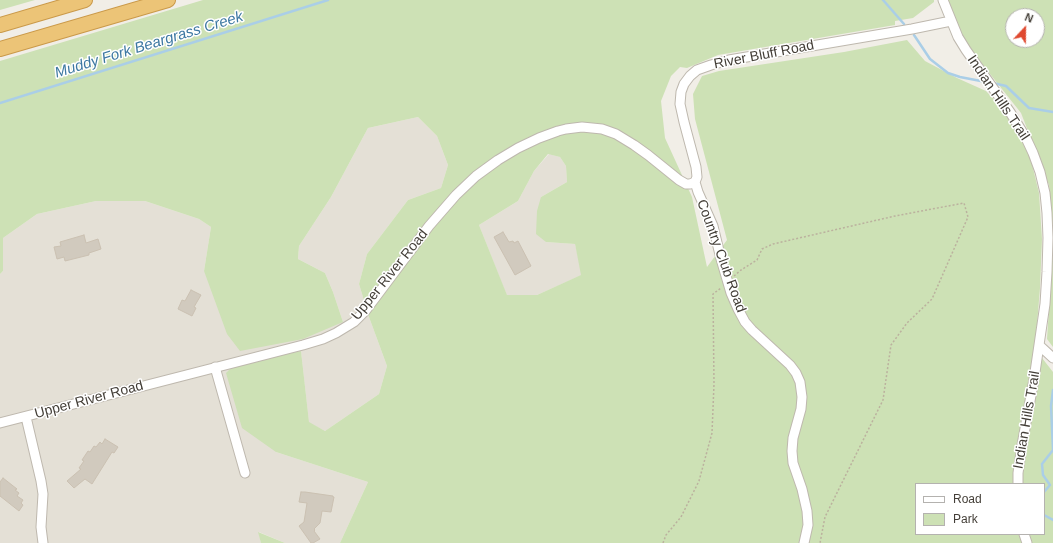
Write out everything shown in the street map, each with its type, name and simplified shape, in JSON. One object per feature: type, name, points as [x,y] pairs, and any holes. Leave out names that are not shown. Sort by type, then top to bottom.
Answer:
[{"type":"highway","points":[[0,25],[85,0]]},
{"type":"highway","points":[[0,49],[168,0]]},
{"type":"street","name":"Indian Hills Trail","points":[[943,0],[958,37],[982,74],[1010,112],[1026,138],[1040,172],[1044,193],[1047,213],[1048,272],[1040,346],[1022,445],[1018,483]]},
{"type":"street","name":"River Bluff Road","points":[[695,182],[697,177],[696,167],[680,104],[681,92],[684,84],[697,70],[729,60],[897,32],[951,21]]},
{"type":"street","name":"Upper River Road","points":[[0,423],[310,343],[345,329],[366,310],[429,226],[456,195],[476,176],[498,160],[539,138],[558,131],[582,127],[602,129],[616,134],[648,155],[679,180],[686,184],[695,182]]},
{"type":"street","name":"Country Club Road","points":[[695,182],[713,226],[731,294],[738,309],[745,322],[752,330],[790,365],[800,382],[802,397],[801,409],[793,438],[792,451],[793,463],[808,511],[808,525],[804,543]]},
{"type":"street","points":[[1040,346],[1053,358]]},
{"type":"street","points":[[215,367],[245,474]]},
{"type":"street","points":[[26,416],[43,494],[42,543]]},
{"type":"path","points":[[730,280],[741,270],[757,260],[762,248],[773,244],[895,216],[964,203],[968,217],[932,299],[907,323],[891,346],[884,400],[825,517],[820,543]]},
{"type":"path","points":[[663,543],[666,535],[681,517],[699,481],[712,433],[714,384],[714,294],[724,284]]},
{"type":"shaded area","points":[[418,117],[437,136],[448,165],[441,188],[408,200],[367,254],[359,284],[369,317],[387,366],[379,394],[325,431],[309,423],[301,351],[276,452],[368,482],[340,543],[285,543],[259,532],[261,543],[0,543],[0,274],[3,271],[3,238],[37,214],[96,201],[145,201],[199,219],[211,227],[204,271],[343,322],[325,273],[298,259],[299,246],[331,197],[368,128]]},
{"type":"shaded area","points":[[549,154],[560,157],[566,166],[567,182],[541,197],[546,242],[575,244],[582,275],[537,295],[507,296],[479,225],[518,201],[534,171]]},
{"type":"green space","points":[[0,0],[35,0],[0,10]]},
{"type":"green space","points":[[203,0],[934,0],[934,2],[913,18],[895,21],[895,25],[718,55],[687,68],[680,67],[671,76],[661,101],[665,138],[692,197],[707,267],[727,240],[695,119],[693,94],[702,76],[719,71],[844,52],[907,40],[925,61],[986,91],[1004,110],[1030,156],[1039,193],[1042,239],[1035,349],[1053,372],[1053,543],[340,543],[368,482],[276,452],[242,428],[226,373],[233,366],[301,351],[309,422],[325,431],[379,394],[387,366],[369,317],[359,284],[367,254],[408,200],[441,188],[448,165],[437,136],[418,117],[368,128],[331,197],[299,246],[298,259],[325,273],[343,322],[303,339],[240,351],[227,334],[204,271],[211,227],[199,219],[145,201],[96,201],[37,214],[3,238],[3,271],[0,274],[0,61]],"holes":[[[548,154],[560,157],[566,166],[567,182],[541,197],[537,211],[536,234],[546,242],[575,244],[581,275],[537,295],[507,295],[479,225],[518,201],[534,171]]]},
{"type":"green space","points":[[947,0],[1053,0],[1053,230],[1049,185],[1021,113],[967,45]]},
{"type":"green space","points":[[1053,247],[1053,347],[1047,339]]},
{"type":"green space","points":[[258,532],[285,543],[261,543]]},
{"type":"building","points":[[503,232],[509,242],[513,241],[514,243],[518,241],[531,266],[515,275],[494,237]]},
{"type":"building","points":[[84,235],[86,243],[98,239],[101,249],[89,253],[89,255],[65,261],[64,257],[57,259],[54,247],[61,246],[60,242]]},
{"type":"building","points":[[191,290],[201,295],[194,307],[196,308],[192,316],[178,309],[182,300],[185,301]]},
{"type":"building","points":[[105,439],[118,447],[114,453],[112,452],[92,484],[85,479],[74,488],[67,481],[81,469],[79,468],[84,461],[82,460],[88,451],[90,452],[94,446],[96,447],[100,442],[102,444]]},
{"type":"building","points":[[3,478],[17,489],[15,490],[19,493],[17,496],[23,500],[21,503],[23,505],[19,511],[0,496],[0,482]]},
{"type":"building","points":[[301,492],[334,497],[331,512],[322,511],[320,523],[314,529],[320,539],[313,543],[311,543],[299,526],[304,522],[307,503],[299,502]]},
{"type":"waterway","name":"Muddy Fork Beargrass Creek","points":[[0,103],[328,0]]},
{"type":"waterway","name":"Muddy Fork Beargrass Creek","points":[[883,0],[904,24]]},
{"type":"waterway","name":"Muddy Fork Beargrass Creek","points":[[914,35],[930,59],[948,73],[986,82]]},
{"type":"waterway","name":"Muddy Fork Beargrass Creek","points":[[993,83],[1006,86],[1029,108],[1053,112]]},
{"type":"waterway","name":"Muddy Fork Beargrass Creek","points":[[1045,491],[1050,485],[1043,475],[1042,464],[1053,450],[1051,406],[1053,390]]},
{"type":"waterway","name":"Muddy Fork Beargrass Creek","points":[[1045,516],[1053,520]]}]
